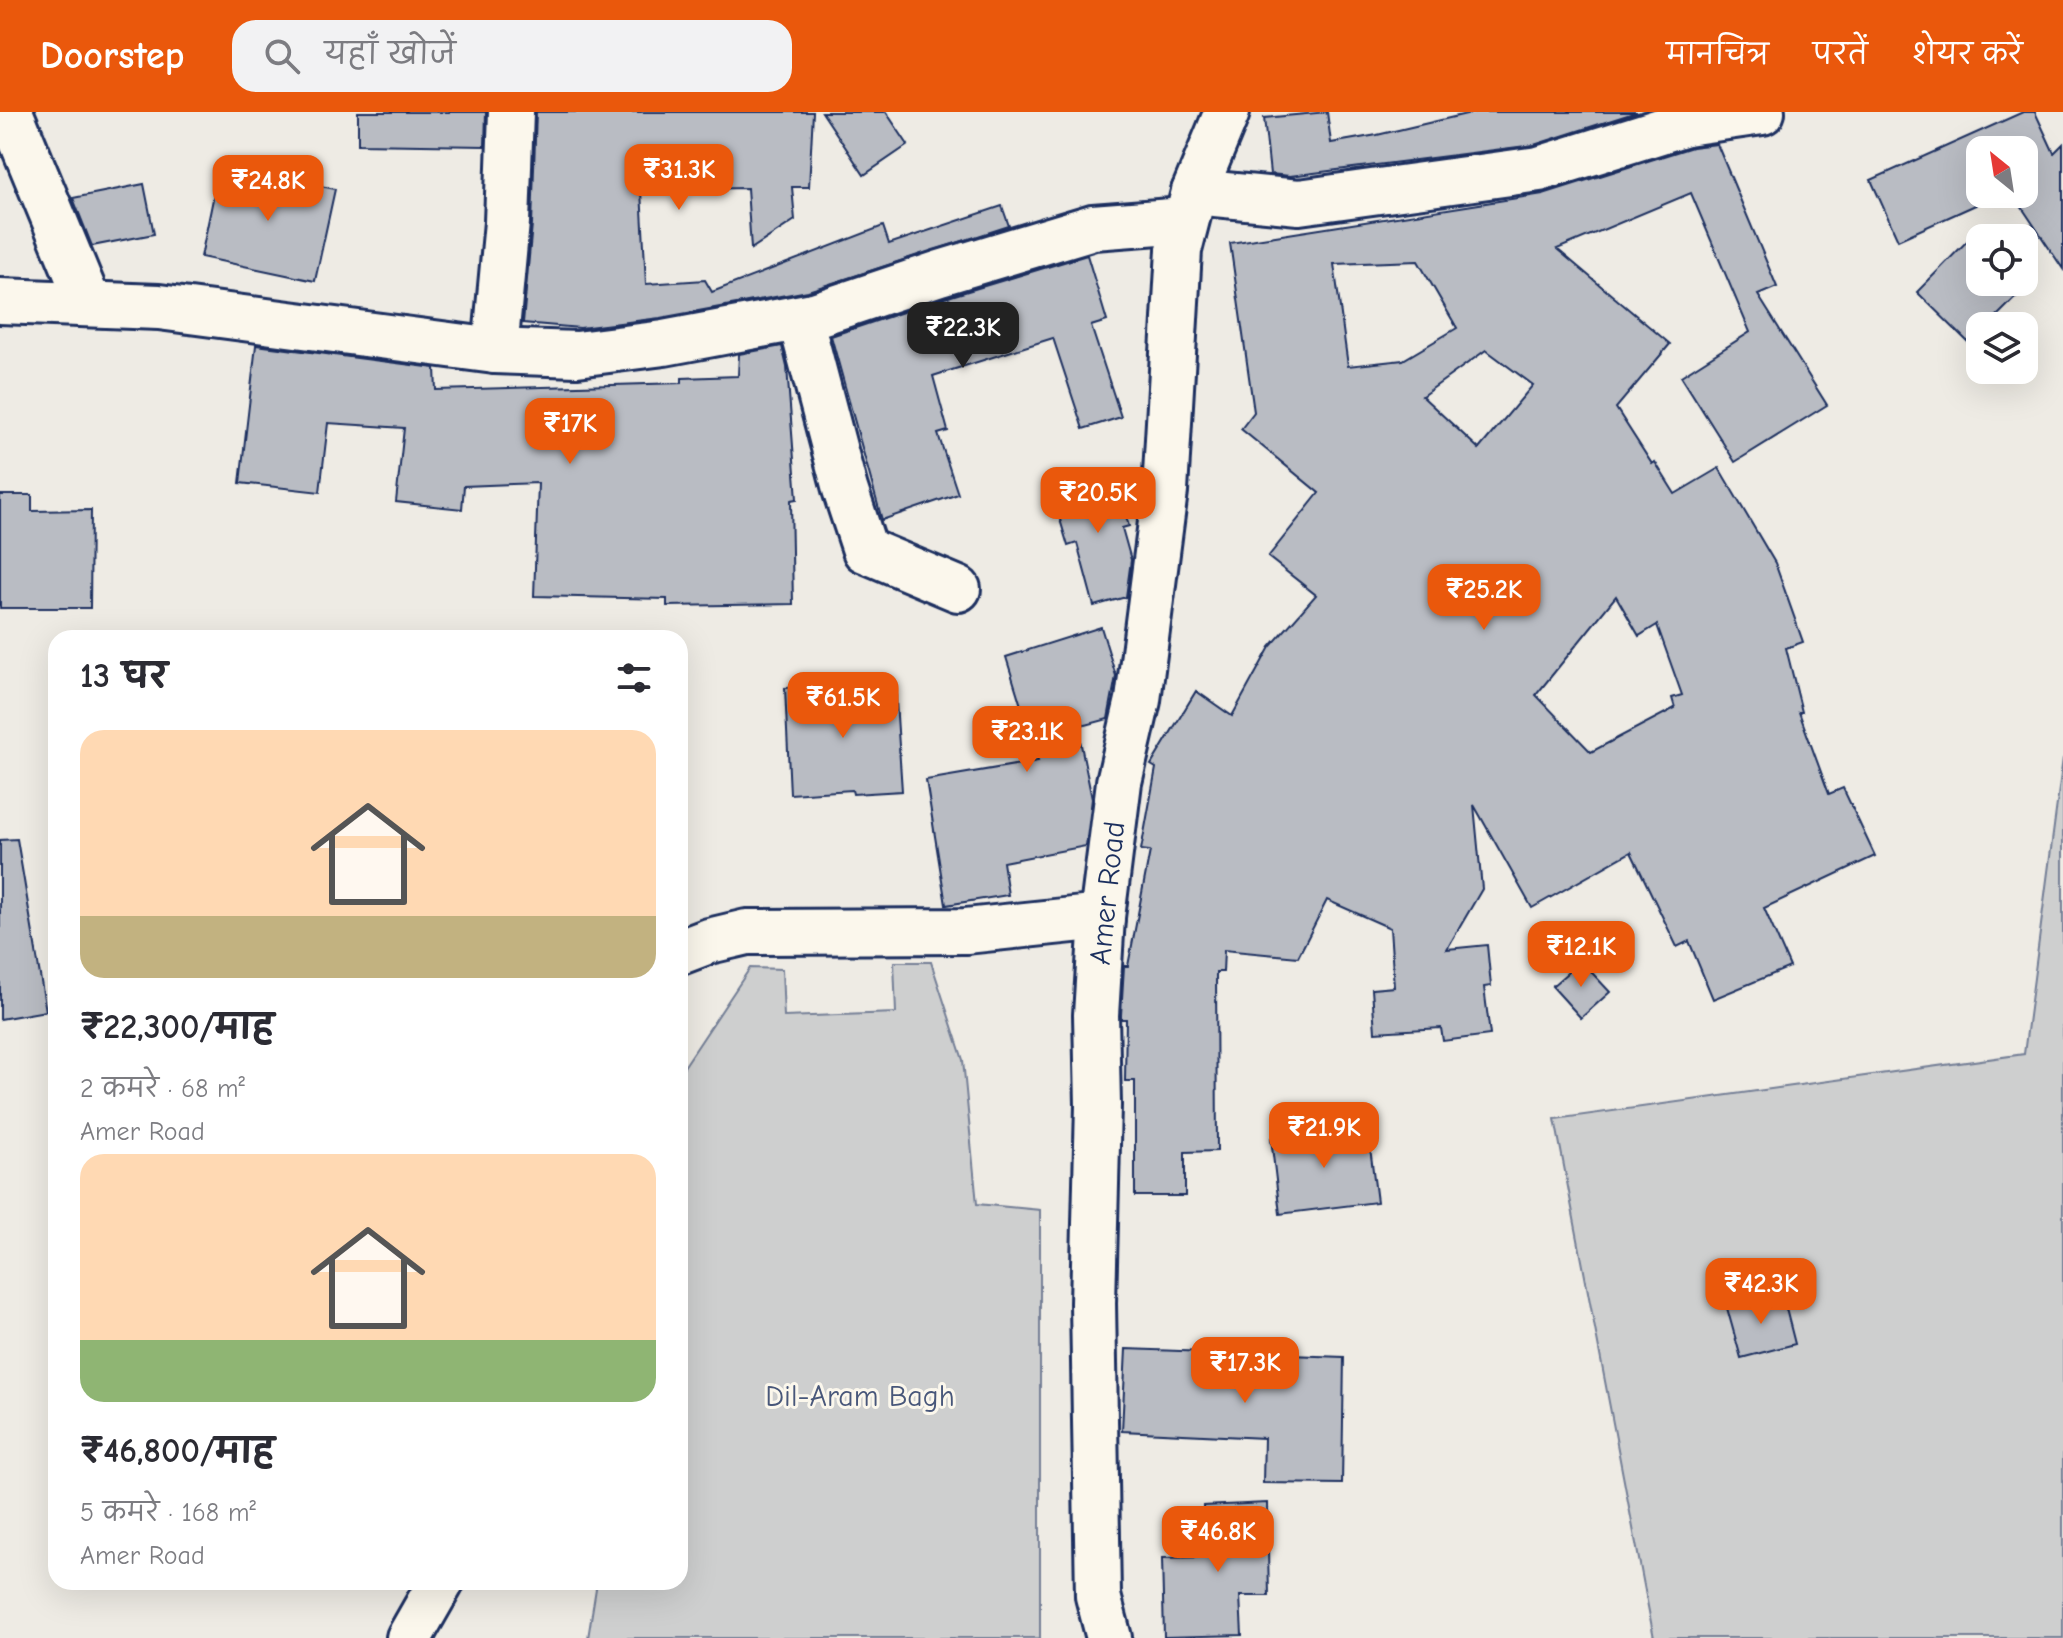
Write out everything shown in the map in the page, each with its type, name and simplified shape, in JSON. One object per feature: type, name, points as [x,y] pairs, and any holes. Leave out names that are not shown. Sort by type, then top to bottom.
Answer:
[{"type":"street","points":[[10,112],[89,304]]},
{"type":"street","points":[[495,351],[507,222],[511,112]]},
{"type":"street","name":"Amer Road","points":[[1109,1638],[1098,1596],[1093,1303],[1098,1105],[1096,1015],[1102,917],[1119,782],[1138,700],[1165,491],[1179,250],[1190,206],[1227,112]]},
{"type":"street","points":[[0,301],[159,307],[495,351],[577,354],[664,343],[800,318],[1093,227],[1190,206],[1299,202],[1539,169],[1684,118],[1762,112]]},
{"type":"street","points":[[800,318],[845,489],[865,550],[958,589]]},
{"type":"street","points":[[688,949],[747,932],[966,931],[1102,917]]},
{"type":"street","points":[[409,1638],[436,1590]]},
{"type":"green space","points":[[2063,758],[2063,1638],[1654,1638],[1555,1119],[2024,1054]]},
{"type":"green space","name":"Dil-Aram Bagh","points":[[894,962],[931,962],[963,1060],[977,1204],[1040,1210],[1040,1638],[588,1638],[596,1590],[688,1590],[688,1061],[750,968],[782,969],[784,1017],[896,1013]]},
{"type":"building","points":[[358,112],[486,112],[485,146],[358,144]]},
{"type":"building","points":[[536,112],[813,112],[809,187],[792,187],[795,220],[751,249],[747,188],[641,190],[646,284],[705,280],[712,292],[883,226],[889,244],[1002,206],[1009,226],[808,291],[660,318],[580,328],[523,323],[532,224]]},
{"type":"building","points":[[822,112],[886,112],[908,145],[864,175]]},
{"type":"building","points":[[1327,112],[1331,143],[1475,112],[1637,112],[1534,145],[1290,176],[1270,174],[1264,118]]},
{"type":"building","points":[[2023,112],[2035,112],[2054,153],[2063,144],[2063,269],[2038,232],[2038,224],[2033,224],[2022,208],[2038,208],[2038,136],[1969,136]]},
{"type":"building","points":[[1966,138],[1966,208],[1969,208],[1898,240],[1871,180]]},
{"type":"building","points":[[1717,144],[1777,287],[1758,295],[1827,405],[1735,462],[1681,376],[1750,332],[1691,193],[1557,249],[1670,344],[1616,408],[1675,494],[1719,468],[1775,563],[1803,642],[1786,648],[1802,712],[1799,712],[1829,794],[1843,788],[1875,856],[1764,908],[1790,967],[1713,999],[1689,941],[1677,947],[1631,852],[1532,908],[1474,805],[1482,889],[1447,949],[1487,945],[1491,986],[1484,987],[1490,1035],[1443,1041],[1441,1028],[1375,1032],[1372,989],[1394,987],[1390,928],[1327,900],[1298,957],[1224,950],[1223,972],[1216,972],[1217,1151],[1185,1152],[1185,1196],[1135,1196],[1135,1081],[1125,1081],[1126,1019],[1121,1019],[1121,1015],[1124,966],[1128,966],[1150,851],[1141,850],[1156,768],[1151,765],[1196,691],[1232,716],[1270,647],[1316,595],[1268,557],[1319,493],[1241,429],[1254,412],[1230,243],[1543,194],[1692,147]],"holes":[[[1418,261],[1457,328],[1403,360],[1348,366],[1334,264]],[[1486,350],[1533,385],[1479,449],[1422,396]],[[1616,596],[1639,636],[1657,625],[1682,695],[1672,698],[1675,708],[1591,752],[1536,695]]]},
{"type":"building","points":[[220,165],[335,189],[315,281],[201,257]]},
{"type":"building","points":[[144,184],[154,234],[92,246],[73,198]]},
{"type":"building","points":[[1966,242],[1966,296],[2017,296],[2001,312],[1966,312],[1966,340],[1917,292]]},
{"type":"building","points":[[1087,255],[1107,321],[1091,326],[1121,417],[1083,429],[1053,338],[933,376],[948,431],[938,434],[958,494],[882,520],[831,336]]},
{"type":"building","points":[[256,345],[435,368],[436,390],[682,383],[682,378],[738,376],[739,354],[782,346],[787,367],[797,499],[791,500],[793,604],[667,606],[667,599],[534,596],[538,483],[464,486],[462,509],[396,502],[404,428],[328,423],[320,492],[240,483]]},
{"type":"building","points":[[1112,474],[1129,526],[1122,528],[1131,560],[1126,597],[1094,606],[1077,543],[1068,546],[1052,493]]},
{"type":"building","points":[[0,495],[32,495],[32,511],[91,510],[90,608],[0,608]]},
{"type":"building","points":[[1101,627],[1116,676],[1108,719],[1086,725],[1076,720],[1092,799],[1086,846],[1003,862],[1008,895],[946,905],[926,780],[1038,761],[1006,657]]},
{"type":"building","points":[[829,686],[829,691],[895,686],[902,791],[790,794],[785,688]]},
{"type":"building","points":[[17,839],[46,1011],[0,1019],[0,840]]},
{"type":"building","points":[[1581,961],[1610,992],[1581,1018],[1552,986]]},
{"type":"building","points":[[1367,1124],[1377,1202],[1280,1214],[1271,1138]]},
{"type":"building","points":[[1782,1293],[1795,1344],[1741,1358],[1727,1308]]},
{"type":"building","points":[[1126,1349],[1344,1357],[1342,1484],[1263,1483],[1264,1438],[1122,1431]]},
{"type":"building","points":[[1267,1503],[1269,1596],[1240,1596],[1242,1635],[1164,1637],[1162,1558],[1204,1557],[1203,1506]]}]
